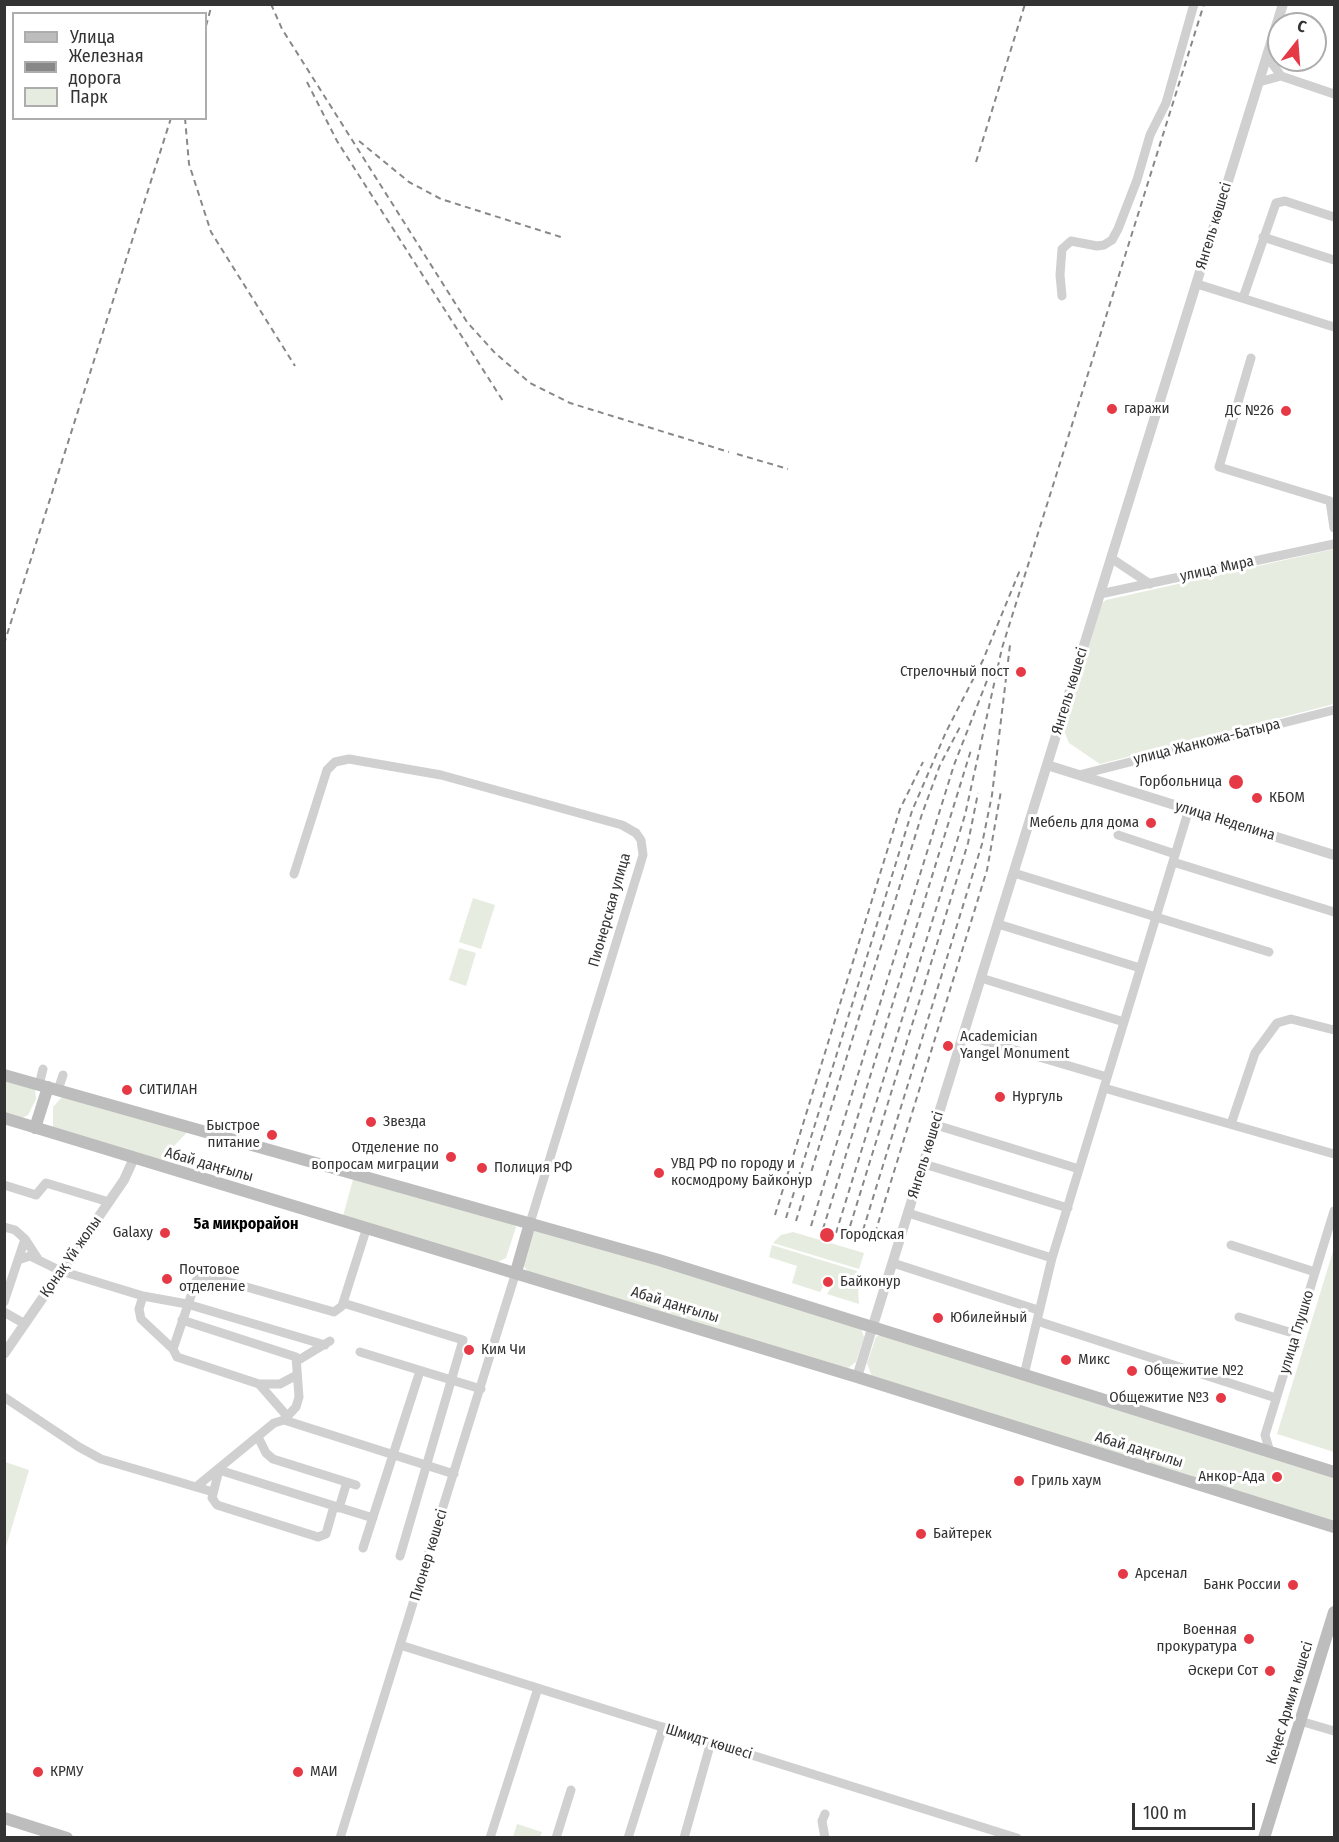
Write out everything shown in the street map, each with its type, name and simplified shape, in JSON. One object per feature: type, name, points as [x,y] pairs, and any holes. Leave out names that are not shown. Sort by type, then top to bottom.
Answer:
[{"type":"main road","name":"Абай даңғылы","points":[[4,1075],[659,1260],[1335,1472]]},
{"type":"main road","points":[[35,1128],[48,1087]]},
{"type":"main road","name":"Абай даңғылы","points":[[4,1118],[516,1272],[1335,1527]]},
{"type":"main road","name":"Пионерская улица","points":[[516,1272],[530,1223]]},
{"type":"main road","name":"Кеңес Армия көшесі","points":[[1264,1838],[1335,1612]]},
{"type":"main road","points":[[4,1818],[67,1838]]},
{"type":"street","points":[[1062,297],[1060,275],[1062,249],[1071,242],[1097,246],[1104,244],[1112,240],[1118,229],[1137,180],[1150,135],[1166,103],[1194,4]]},
{"type":"street","name":"Янгель көшесі","points":[[857,1377],[1267,56]]},
{"type":"street","points":[[1278,72],[1281,76]]},
{"type":"street","points":[[1259,82],[1281,76],[1335,94]]},
{"type":"street","points":[[1243,298],[1273,206],[1279,201],[1335,217]]},
{"type":"street","points":[[1263,237],[1335,260]]},
{"type":"street","points":[[1197,284],[1335,327]]},
{"type":"street","points":[[1251,358],[1219,466],[1330,501],[1335,528]]},
{"type":"street","name":"улица Мира","points":[[1100,594],[1335,544]]},
{"type":"street","points":[[1112,558],[1150,584]]},
{"type":"street","name":"улица Жанкожа-Батыра","points":[[1079,775],[1335,710]]},
{"type":"street","name":"Пионерская улица","points":[[294,874],[327,770],[335,762],[349,759],[441,775],[622,825],[636,833],[643,847],[640,865],[530,1223]]},
{"type":"street","name":"улица Неделина","points":[[1047,765],[1335,855]]},
{"type":"street","points":[[1024,1375],[1052,1258],[1189,809]]},
{"type":"street","points":[[1118,835],[1174,858],[1335,912]]},
{"type":"street","points":[[1014,873],[1269,952]]},
{"type":"street","points":[[998,924],[1140,968]]},
{"type":"street","points":[[981,978],[1124,1022]]},
{"type":"street","points":[[1231,1124],[1255,1053],[1276,1023],[1291,1020],[1335,1030]]},
{"type":"street","points":[[964,1035],[1107,1077]]},
{"type":"street","points":[[44,1069],[48,1087],[63,1075]]},
{"type":"street","points":[[1104,1088],[1335,1154]]},
{"type":"street","points":[[936,1125],[1079,1168]]},
{"type":"street","name":"Қонақ Үй жолы","points":[[5,1352],[109,1202],[134,1158]]},
{"type":"street","points":[[924,1164],[1068,1208]]},
{"type":"street","points":[[4,1185],[36,1194],[46,1183],[109,1202]]},
{"type":"street","name":"улица Глушко","points":[[1270,1452],[1265,1435],[1335,1211]]},
{"type":"street","points":[[908,1214],[1052,1258]]},
{"type":"street","points":[[4,1227],[15,1230],[25,1239],[38,1259]]},
{"type":"street","points":[[173,1349],[196,1281],[209,1276],[334,1312],[343,1303],[367,1227]]},
{"type":"street","points":[[5,1295],[25,1239]]},
{"type":"street","points":[[1231,1245],[1315,1272]]},
{"type":"street","points":[[18,1260],[30,1256],[61,1271],[143,1296],[187,1305],[327,1343],[297,1361]]},
{"type":"street","points":[[893,1263],[1038,1310]]},
{"type":"street","name":"Пионер көшесі","points":[[340,1838],[516,1272]]},
{"type":"street","points":[[143,1296],[139,1309],[141,1319],[173,1349],[181,1360],[259,1384],[280,1384],[295,1376]]},
{"type":"street","points":[[343,1303],[463,1341],[400,1556]]},
{"type":"street","points":[[4,1312],[25,1324]]},
{"type":"street","points":[[1239,1317],[1296,1334]]},
{"type":"street","points":[[182,1320],[294,1355],[297,1361],[295,1376],[299,1397],[296,1407],[196,1487]]},
{"type":"street","points":[[1037,1321],[1276,1398]]},
{"type":"street","points":[[360,1352],[481,1389]]},
{"type":"street","points":[[363,1548],[420,1371]]},
{"type":"street","points":[[259,1384],[285,1418],[393,1456],[454,1474]]},
{"type":"street","points":[[4,1397],[101,1459],[213,1492]]},
{"type":"street","points":[[219,1470],[212,1498],[217,1505],[318,1537],[326,1534],[337,1507],[352,1483],[273,1459],[266,1453],[258,1437]]},
{"type":"street","points":[[219,1470],[373,1518]]},
{"type":"street","name":"Шмидт көшесі","points":[[400,1645],[1017,1838]]},
{"type":"street","points":[[490,1838],[538,1688]]},
{"type":"street","points":[[1300,1721],[1335,1731]]},
{"type":"street","points":[[628,1838],[663,1727]]},
{"type":"street","points":[[684,1838],[711,1742]]},
{"type":"street","points":[[556,1838],[571,1790]]},
{"type":"street","points":[[825,1814],[822,1821],[825,1838]]},
{"type":"green space","points":[[1334,549],[1334,704],[1100,764],[1069,743],[1064,731],[1102,603],[1106,600]]},
{"type":"green space","points":[[473,898],[495,905],[481,949],[459,942]]},
{"type":"green space","points":[[459,948],[476,953],[466,986],[449,980]]},
{"type":"green space","points":[[4,1080],[35,1089],[36,1099],[28,1115],[22,1118],[5,1113]]},
{"type":"green space","points":[[63,1096],[189,1130],[160,1161],[53,1129],[53,1107]]},
{"type":"green space","points":[[354,1176],[512,1222],[516,1227],[506,1258],[498,1262],[343,1216]]},
{"type":"green space","points":[[539,1228],[861,1329],[864,1337],[856,1362],[848,1368],[528,1272],[522,1263],[532,1231]]},
{"type":"green space","points":[[793,1232],[864,1253],[859,1269],[773,1243],[781,1235]]},
{"type":"green space","points":[[772,1245],[857,1271],[859,1304],[827,1294],[834,1283],[829,1276],[821,1279],[823,1287],[820,1292],[792,1283],[797,1266],[769,1257]]},
{"type":"green space","points":[[1334,1248],[1334,1452],[1277,1434]]},
{"type":"green space","points":[[882,1334],[1334,1477],[1334,1522],[872,1377],[867,1363],[876,1337]]},
{"type":"green space","points":[[4,1462],[29,1470],[5,1550]]},
{"type":"green space","points":[[517,1824],[542,1832],[540,1837],[513,1837]]},
{"type":"railway","points":[[207,22],[212,4]]},
{"type":"railway","points":[[271,4],[282,29],[467,322],[495,353],[530,383],[570,403],[729,452]]},
{"type":"railway","points":[[976,162],[1025,4]]},
{"type":"railway","points":[[836,1233],[965,815],[1002,648],[1204,4]]},
{"type":"railway","points":[[307,82],[337,141],[503,401]]},
{"type":"railway","points":[[4,644],[170,120]]},
{"type":"railway","points":[[185,120],[189,164],[211,232],[295,366]]},
{"type":"railway","points":[[359,141],[409,182],[441,199],[564,238]]},
{"type":"railway","points":[[737,454],[788,469]]},
{"type":"railway","points":[[786,1218],[912,811],[946,732],[983,660],[1020,570]]},
{"type":"railway","points":[[860,1240],[982,844],[992,795],[1010,645]]},
{"type":"railway","points":[[811,1226],[954,765],[988,678]]},
{"type":"railway","points":[[796,1221],[922,814],[940,765],[961,725]]},
{"type":"railway","points":[[823,1229],[971,750]]},
{"type":"railway","points":[[775,1215],[900,809],[923,762]]},
{"type":"railway","points":[[872,1243],[987,870],[1001,791]]},
{"type":"railway","points":[[847,1236],[968,843],[978,793]]},
{"type":"place","name":"гаражи","points":[[1112,409]]},
{"type":"place","name":"ДС №26","points":[[1286,411]]},
{"type":"place","name":"Стрелочный пост","points":[[1021,672]]},
{"type":"place","name":"Горбольница","points":[[1236,782]]},
{"type":"place","name":"КБОМ","points":[[1257,798]]},
{"type":"place","name":"Мебель для дома","points":[[1151,823]]},
{"type":"place","name":"Academician Yangel Monument","points":[[948,1046]]},
{"type":"place","name":"СИТИЛАН","points":[[127,1090]]},
{"type":"place","name":"Нургуль","points":[[1000,1097]]},
{"type":"place","name":"Звезда","points":[[371,1122]]},
{"type":"place","name":"Быстрое питание","points":[[272,1135]]},
{"type":"place","name":"Отделение по вопросам миграции","points":[[451,1157]]},
{"type":"place","name":"Полиция РФ","points":[[482,1168]]},
{"type":"place","name":"УВД РФ по городу и космодрому Байконур","points":[[659,1173]]},
{"type":"place","name":"Galaxy","points":[[165,1233]]},
{"type":"place","name":"Городская","points":[[827,1235]]},
{"type":"place","name":"Почтовое отделение","points":[[167,1279]]},
{"type":"place","name":"Байконур","points":[[828,1282]]},
{"type":"place","name":"Юбилейный","points":[[938,1318]]},
{"type":"place","name":"Ким Чи","points":[[469,1350]]},
{"type":"place","name":"Микс","points":[[1066,1360]]},
{"type":"place","name":"Общежитие №2","points":[[1132,1371]]},
{"type":"place","name":"Общежитие №3","points":[[1221,1398]]},
{"type":"place","name":"Анкор-Ада","points":[[1277,1477]]},
{"type":"place","name":"Гриль хаум","points":[[1019,1481]]},
{"type":"place","name":"Байтерек","points":[[921,1534]]},
{"type":"place","name":"Арсенал","points":[[1123,1574]]},
{"type":"place","name":"Банк России","points":[[1293,1585]]},
{"type":"place","name":"Военная прокуратура","points":[[1249,1639]]},
{"type":"place","name":"Әскери Сот","points":[[1270,1671]]},
{"type":"place","name":"КРМУ","points":[[38,1772]]},
{"type":"place","name":"МАИ","points":[[298,1772]]},
{"type":"district","name":"5а микрорайон","points":[[246,1225]]}]
